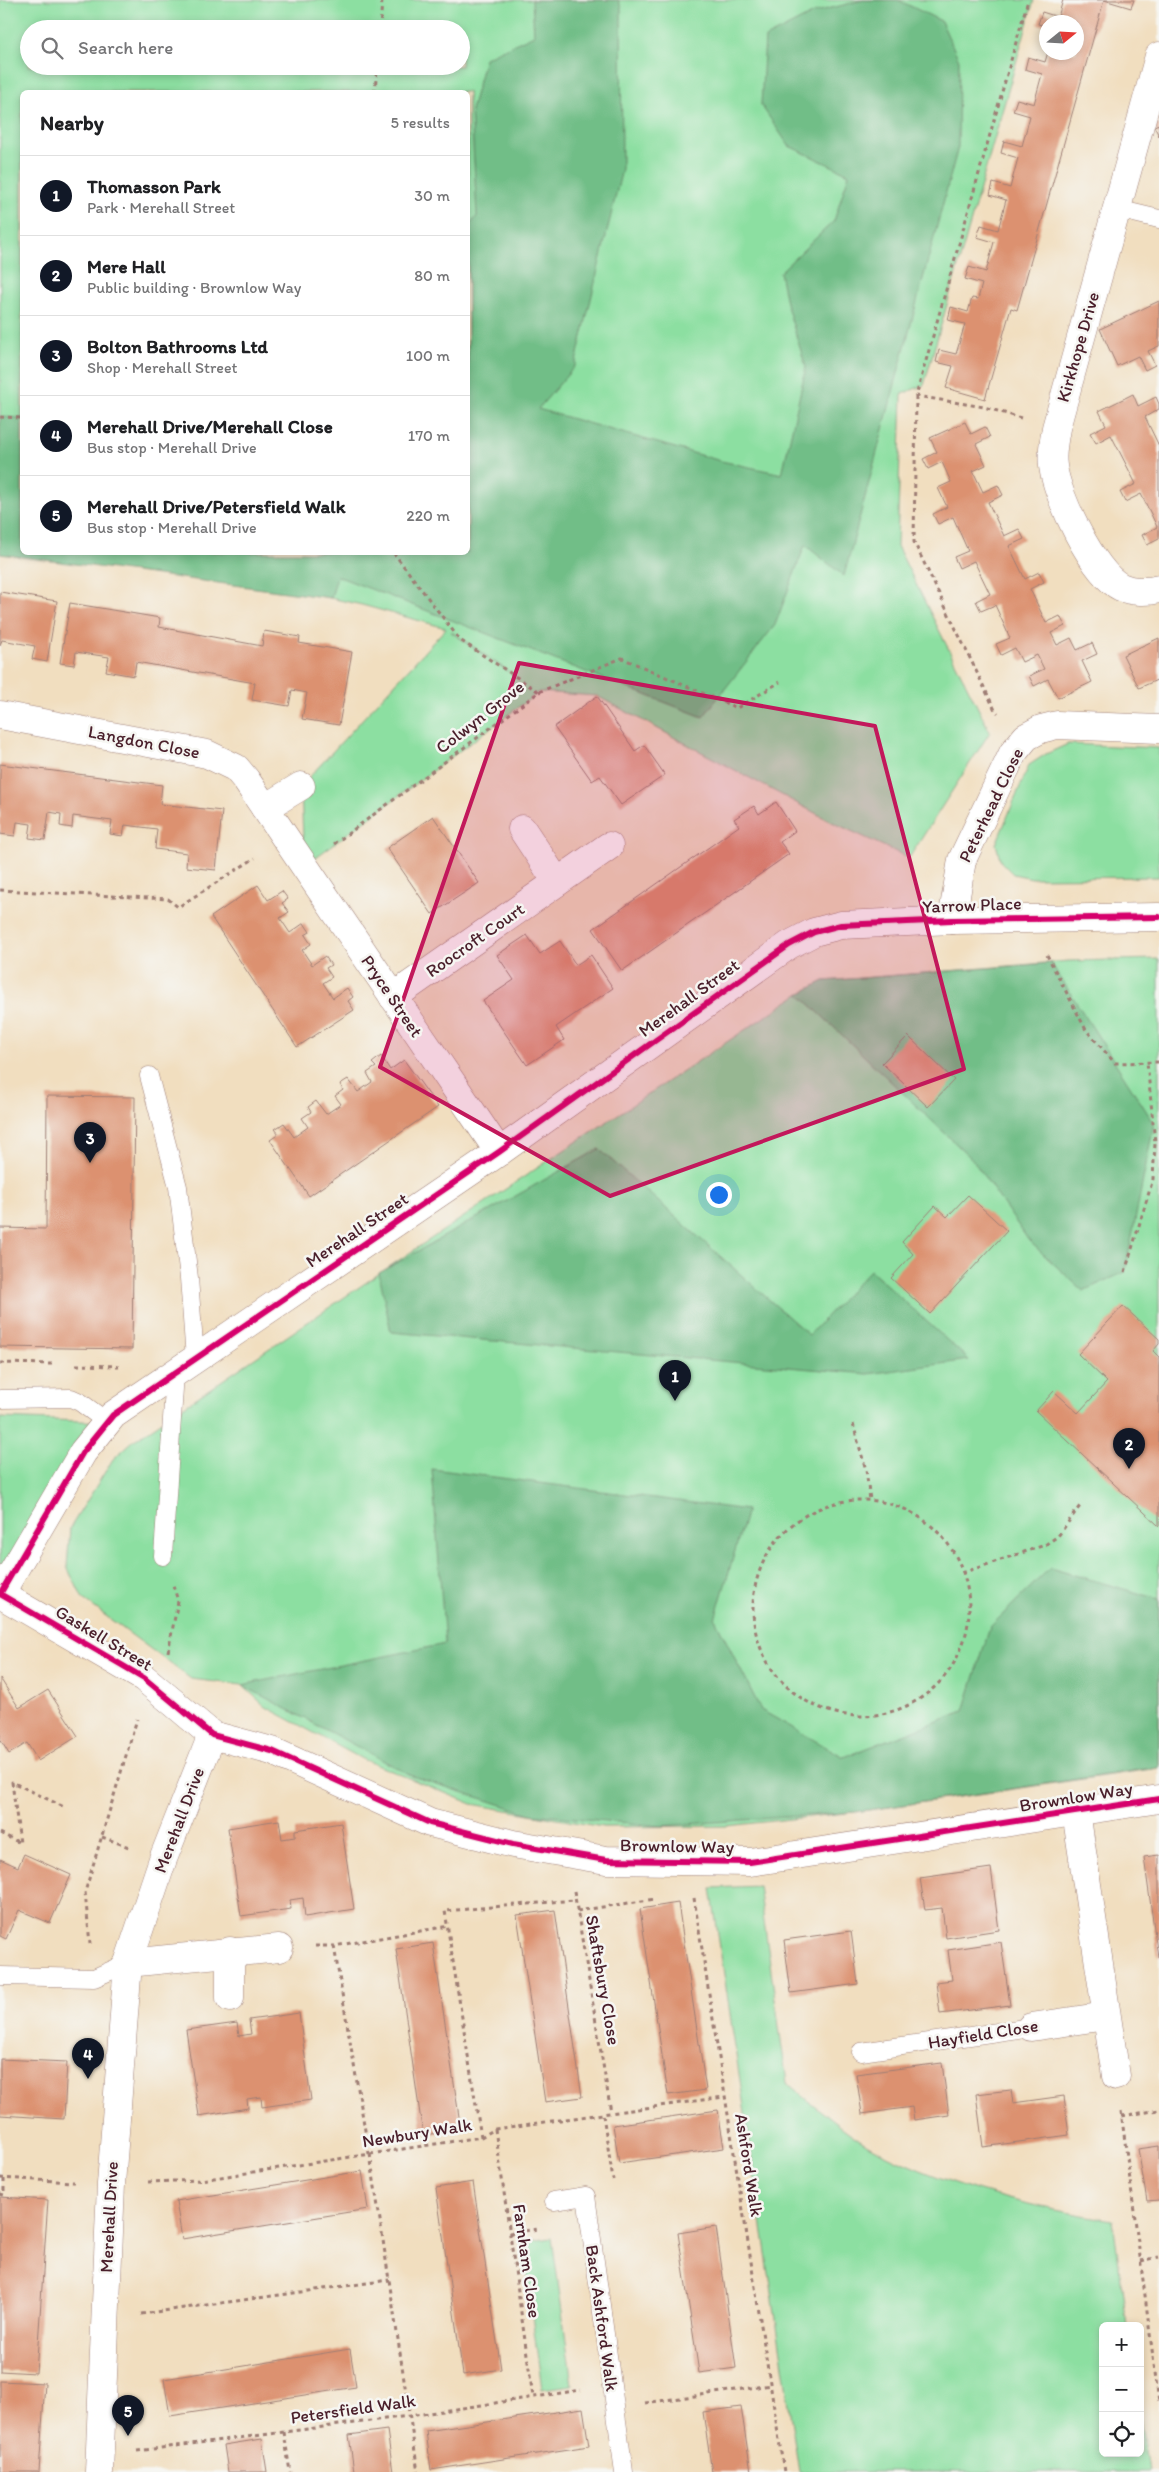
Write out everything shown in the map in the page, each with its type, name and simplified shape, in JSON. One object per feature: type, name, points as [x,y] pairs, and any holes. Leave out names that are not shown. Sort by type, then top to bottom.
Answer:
[{"type":"street","name":"Kirkhope Drive","points":[[1158,66],[1056,428],[1052,453],[1053,467],[1060,493],[1088,551],[1104,574],[1122,587],[1149,592],[1159,590]]},
{"type":"street","name":"Langdon Close","points":[[0,715],[207,754],[236,768],[285,839]]},
{"type":"street","name":"Peterhead Close","points":[[952,920],[962,860],[1013,753],[1026,737],[1041,729],[1057,725],[1159,729]]},
{"type":"street","points":[[265,808],[300,786]]},
{"type":"street","points":[[522,829],[557,882]]},
{"type":"street","name":"Pryce Street","points":[[285,839],[499,1152]]},
{"type":"street","name":"Roocroft Court","points":[[393,997],[609,846]]},
{"type":"street","name":"Yarrow Place","points":[[789,944],[814,932],[842,925],[952,920],[1159,917]]},
{"type":"street","name":"Merehall Street","points":[[0,1594],[83,1452],[113,1415],[499,1152],[789,944]]},
{"type":"street","name":"Gaskell Street","points":[[0,1594],[144,1678],[212,1735]]},
{"type":"street","name":"Brownlow Way","points":[[212,1735],[272,1751],[430,1823],[513,1844],[606,1860],[750,1862],[1159,1799]]},
{"type":"street","name":"Merehall Drive","points":[[98,2464],[111,2184],[128,1963],[163,1859],[212,1735]]},
{"type":"street","points":[[1076,1812],[1116,2076]]},
{"type":"street","points":[[128,1963],[280,1948]]},
{"type":"street","points":[[230,1952],[230,1998]]},
{"type":"street","name":"Hayfield Close","points":[[1031,2027],[1106,2016]]},
{"type":"lane","points":[[1117,209],[1159,219]]},
{"type":"lane","points":[[149,1076],[178,1187],[189,1278],[185,1366],[163,1556]]},
{"type":"lane","points":[[0,1399],[71,1398],[80,1402],[107,1422]]},
{"type":"lane","points":[[0,1976],[94,1978],[128,1963]]},
{"type":"lane","name":"Hayfield Close","points":[[861,2052],[1031,2027]]},
{"type":"lane","name":"Back Ashford Walk","points":[[554,2201],[586,2196],[624,2472]]},
{"type":"path","points":[[381,20],[382,0]]},
{"type":"path","points":[[1026,737],[995,710],[914,542],[916,396],[1028,0]]},
{"type":"path","points":[[375,90],[376,75]]},
{"type":"path","points":[[916,396],[984,407],[1056,428]]},
{"type":"path","points":[[0,417],[20,418]]},
{"type":"path","points":[[539,692],[622,658],[737,708],[780,682]]},
{"type":"path","points":[[0,890],[168,900],[178,907],[285,839]]},
{"type":"path","points":[[1029,919],[1086,1030],[1115,1063],[1159,1062]]},
{"type":"path","points":[[1125,1272],[1153,1179],[1156,1143],[1147,1062]]},
{"type":"path","points":[[853,1424],[866,1470],[870,1500]]},
{"type":"path","points":[[870,1500],[905,1508],[934,1528],[956,1555],[968,1589],[969,1624],[958,1658],[937,1686],[908,1706],[874,1716],[839,1714],[806,1702],[778,1678],[760,1647],[753,1611],[758,1575],[774,1543],[800,1518],[834,1503],[870,1500]]},
{"type":"path","points":[[962,1573],[1045,1545],[1058,1536],[1080,1506]]},
{"type":"path","points":[[163,1556],[178,1601],[170,1650],[165,1656]]},
{"type":"path","points":[[94,1978],[85,1892],[138,1722],[136,1717]]},
{"type":"path","points":[[0,1833],[20,1843],[12,1782],[64,1807]]},
{"type":"path","points":[[577,1911],[664,1898]]},
{"type":"path","points":[[481,2137],[449,1926],[445,1911],[576,1900]]},
{"type":"path","points":[[280,1948],[334,1946],[449,1926]]},
{"type":"path","points":[[334,1946],[370,2154],[418,2472]]},
{"type":"path","points":[[1116,2076],[1159,2403]]},
{"type":"path","points":[[1122,2116],[1159,2110]]},
{"type":"path","points":[[0,2194],[4,2195],[2,2178]]},
{"type":"path","points":[[1141,2261],[1159,2257]]},
{"type":"path","points":[[104,2319],[389,2280]]},
{"type":"path","points":[[1154,2365],[1159,2364]]},
{"type":"path","points":[[614,2407],[771,2385]]},
{"type":"path","points":[[284,2432],[290,2472]]},
{"type":"highlighted area","points":[[519,663],[875,726],[964,1069],[610,1196],[380,1067]]},
{"type":"green space","points":[[0,0],[1034,0],[924,385],[902,394],[897,546],[990,732],[909,858],[832,822],[597,696],[539,692],[304,866],[301,786],[446,628],[362,605],[148,558],[308,555],[470,555],[470,90],[20,90],[20,542],[0,539]],"holes":[[[451,632],[452,632],[509,672]]]},
{"type":"green space","points":[[532,0],[618,0],[621,7],[622,169],[575,366],[538,409],[721,461],[782,474],[806,367],[786,303],[780,272],[834,221],[849,174],[789,146],[761,105],[765,38],[816,12],[863,0],[898,0],[941,21],[959,60],[958,147],[844,576],[805,545],[775,625],[703,717],[337,576],[331,598],[0,554],[0,417],[20,418],[20,555],[470,555],[470,225],[477,216],[471,110],[485,58],[534,35]]},
{"type":"green space","points":[[1068,744],[1159,748],[1159,877],[1032,878],[1013,874],[1001,862],[996,844],[1029,765],[1046,754]]},
{"type":"green space","points":[[1159,959],[1159,1768],[855,1812],[726,1826],[603,1827],[472,1804],[362,1759],[266,1707],[242,1685],[191,1679],[83,1599],[67,1567],[70,1528],[113,1459],[133,1441],[408,1254],[799,994],[824,981],[1069,961]]},
{"type":"green space","points":[[1051,963],[1154,1123],[1125,1272],[1083,1291],[1029,1241],[972,1159],[799,994],[824,981]]},
{"type":"green space","points":[[599,1149],[809,1335],[870,1270],[969,1360],[868,1374],[391,1332],[379,1273]]},
{"type":"green space","points":[[0,1418],[107,1422],[0,1594]]},
{"type":"green space","points":[[432,1469],[747,1510],[715,1619],[761,1710],[844,1757],[964,1711],[990,1627],[1050,1568],[1159,1599],[1159,1767],[855,1812],[661,1826],[530,1814],[412,1776],[242,1685],[445,1644]]},
{"type":"green space","points":[[759,1886],[787,2083],[832,2120],[868,2145],[935,2176],[1023,2203],[1113,2220],[1126,2322],[1099,2322],[1099,2457],[1144,2457],[1144,2445],[1148,2472],[799,2472],[711,1888]]},
{"type":"green space","points":[[552,2238],[572,2385],[542,2389],[522,2242]]},
{"type":"building","points":[[1063,0],[1104,0],[1017,310],[1011,308],[985,399],[946,388],[953,366],[936,362],[939,350],[956,354],[965,324],[948,320],[951,307],[968,312],[972,298],[978,299],[982,284],[965,279],[969,267],[986,272],[994,242],[977,237],[981,225],[998,230],[1006,200],[990,195],[993,183],[1010,188],[1018,158],[1001,153],[1004,141],[1022,146],[1030,116],[1013,111],[1017,99],[1034,104],[1042,74],[1025,69],[1028,57],[1045,62],[1046,60],[1084,60],[1084,15],[1059,15]]},
{"type":"building","points":[[1104,0],[1134,0],[1131,8]]},
{"type":"building","points":[[1042,12],[1052,15],[1041,15]]},
{"type":"building","points":[[1159,124],[1159,136],[1154,126]]},
{"type":"building","points":[[1159,301],[1159,346],[1148,351],[1155,365],[1145,370],[1138,356],[1117,366],[1100,329]]},
{"type":"building","points":[[1133,394],[1138,406],[1156,397],[1159,404],[1159,409],[1145,417],[1159,446],[1159,539],[1147,545],[1142,535],[1157,527],[1141,494],[1125,502],[1120,492],[1136,484],[1111,435],[1096,443],[1090,433],[1106,425],[1099,411]]},
{"type":"building","points":[[965,422],[971,434],[985,427],[990,437],[976,444],[986,465],[973,471],[983,492],[998,485],[1003,495],[988,502],[1004,536],[1019,529],[1024,539],[1009,546],[1025,579],[1039,572],[1044,582],[1030,589],[1046,623],[1060,616],[1065,626],[1051,633],[1057,645],[1071,638],[1077,650],[1092,643],[1097,654],[1082,661],[1092,682],[1058,698],[1048,679],[1034,686],[1029,676],[1044,669],[1037,655],[1022,662],[1015,648],[1001,655],[996,644],[1010,638],[995,605],[981,611],[976,601],[990,594],[974,561],[959,568],[954,557],[968,551],[953,517],[938,524],[933,514],[947,507],[938,488],[951,482],[942,462],[928,469],[923,459],[937,452],[930,438]]},
{"type":"building","points":[[0,592],[57,601],[47,662],[32,659],[35,646],[2,640],[0,645]]},
{"type":"building","points":[[70,603],[160,618],[159,627],[262,646],[264,631],[300,637],[299,643],[352,652],[339,725],[302,719],[307,693],[292,690],[289,706],[252,700],[255,683],[136,662],[134,676],[106,671],[109,657],[76,652],[74,665],[60,663]]},
{"type":"building","points":[[1159,638],[1159,679],[1139,688],[1123,655]]},
{"type":"building","points":[[597,696],[635,751],[644,745],[665,775],[621,805],[600,776],[592,781],[554,727]]},
{"type":"building","points":[[0,764],[162,785],[160,804],[222,811],[216,870],[186,867],[187,853],[155,849],[157,829],[125,825],[123,836],[110,834],[112,821],[73,816],[72,828],[60,826],[61,814],[49,812],[45,840],[29,838],[31,824],[17,822],[15,836],[0,834]]},
{"type":"building","points":[[776,802],[795,831],[780,842],[789,854],[622,971],[593,929],[739,826],[734,819],[754,806],[759,814]]},
{"type":"building","points":[[433,816],[479,883],[432,914],[387,848]]},
{"type":"building","points":[[258,885],[268,900],[282,891],[288,899],[282,903],[289,912],[280,918],[290,933],[304,923],[310,932],[305,935],[311,944],[302,950],[312,965],[325,956],[331,965],[326,968],[332,977],[323,983],[333,998],[347,988],[353,997],[348,1001],[354,1010],[297,1047],[211,917]]},
{"type":"building","points":[[527,935],[540,954],[560,941],[576,965],[591,955],[613,988],[556,1027],[564,1040],[527,1065],[483,1001],[514,980],[497,955]]},
{"type":"building","points":[[908,1036],[954,1080],[928,1107],[882,1063]]},
{"type":"building","points":[[381,1056],[390,1070],[404,1060],[438,1107],[309,1196],[270,1140],[279,1134],[275,1129],[284,1123],[294,1137],[308,1127],[302,1118],[311,1112],[308,1107],[316,1101],[326,1114],[341,1104],[335,1096],[343,1090],[340,1084],[348,1079],[358,1092],[372,1082],[367,1073],[376,1067],[372,1063]]},
{"type":"building","points":[[47,1096],[135,1097],[132,1349],[0,1347],[0,1228],[46,1229]]},
{"type":"building","points":[[968,1195],[1007,1231],[930,1314],[891,1278],[913,1254],[902,1242],[935,1206],[947,1217]]},
{"type":"building","points":[[1123,1306],[1159,1339],[1159,1344],[1153,1351],[1159,1357],[1159,1526],[1036,1411],[1054,1391],[1078,1413],[1107,1382],[1078,1354]]},
{"type":"building","points":[[0,1678],[19,1708],[48,1690],[78,1736],[38,1761],[27,1743],[9,1754],[0,1739]]},
{"type":"building","points":[[279,1820],[282,1839],[295,1837],[295,1830],[341,1823],[354,1909],[305,1917],[303,1898],[290,1900],[291,1909],[241,1916],[228,1828]]},
{"type":"building","points":[[24,1854],[71,1875],[50,1923],[19,1910],[6,1939],[0,1936],[0,1859],[18,1867]]},
{"type":"building","points":[[1159,1855],[1159,1957],[1158,1957],[1144,1857]]},
{"type":"building","points":[[991,1868],[999,1930],[946,1938],[942,1908],[925,1910],[920,1878]]},
{"type":"building","points":[[678,1903],[706,2090],[668,2095],[640,1909]]},
{"type":"building","points":[[555,1910],[582,2097],[545,2102],[517,1915]]},
{"type":"building","points":[[851,1931],[858,1984],[791,1993],[784,1940]]},
{"type":"building","points":[[1001,1942],[1010,2005],[940,2014],[936,1982],[952,1980],[948,1950]]},
{"type":"building","points":[[433,1943],[461,2130],[423,2135],[396,1949]]},
{"type":"building","points":[[299,2013],[311,2100],[262,2107],[261,2097],[247,2099],[248,2108],[199,2116],[186,2030],[237,2023],[239,2036],[251,2034],[249,2020]]},
{"type":"building","points":[[0,2059],[67,2062],[64,2119],[0,2115]]},
{"type":"building","points":[[942,2063],[949,2115],[914,2120],[912,2107],[862,2114],[856,2074]]},
{"type":"building","points":[[1011,2090],[1013,2103],[1064,2096],[1069,2135],[983,2147],[976,2094]]},
{"type":"building","points":[[718,2110],[724,2148],[619,2163],[613,2125]]},
{"type":"building","points":[[1159,2146],[1159,2200],[1147,2201],[1138,2149]]},
{"type":"building","points":[[362,2171],[368,2209],[182,2239],[176,2201]]},
{"type":"building","points":[[473,2182],[501,2369],[463,2375],[436,2188]]},
{"type":"building","points":[[0,2197],[48,2200],[36,2373],[0,2371]]},
{"type":"building","points":[[716,2227],[736,2368],[699,2373],[678,2233]]},
{"type":"building","points":[[350,2349],[356,2387],[170,2416],[164,2379]]},
{"type":"building","points":[[0,2381],[45,2383],[39,2472],[0,2472]]},
{"type":"building","points":[[741,2407],[751,2472],[712,2472],[703,2412]]},
{"type":"building","points":[[583,2408],[589,2446],[431,2470],[426,2431]]},
{"type":"building","points":[[387,2430],[393,2472],[354,2472],[349,2435]]},
{"type":"building","points":[[262,2439],[267,2472],[228,2472],[224,2445]]},
{"type":"cycle path","points":[[0,1594],[83,1452],[113,1415],[499,1152],[789,945],[814,932],[841,925],[952,920],[1159,917]]},
{"type":"cycle path","points":[[0,1594],[144,1678],[212,1735],[272,1751],[430,1823],[513,1844],[606,1860],[750,1862],[1159,1799]]},
{"type":"place","name":"Bolton Bathrooms Ltd","points":[[90,1163]]},
{"type":"place","name":"Thomasson Park","points":[[675,1401]]},
{"type":"place","name":"Mere Hall","points":[[1129,1469]]},
{"type":"place","name":"Merehall Drive/Merehall Close","points":[[88,2079]]},
{"type":"place","name":"Merehall Drive/Petersfield Walk","points":[[128,2436]]}]
